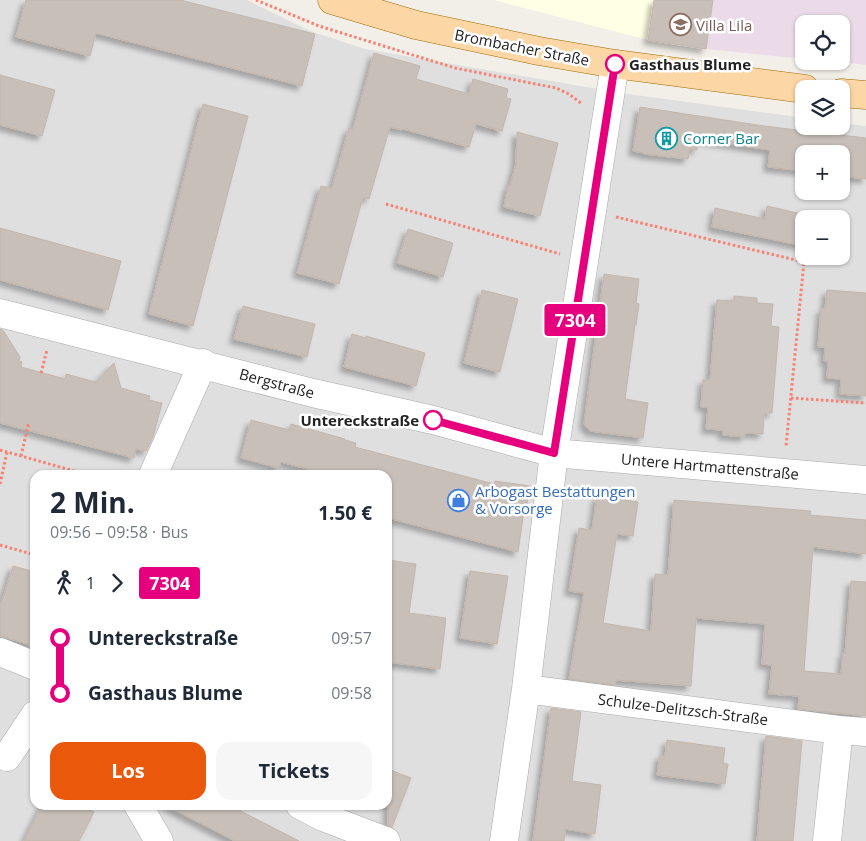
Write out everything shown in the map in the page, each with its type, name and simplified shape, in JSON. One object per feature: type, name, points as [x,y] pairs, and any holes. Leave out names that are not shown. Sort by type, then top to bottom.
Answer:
[{"type":"main road","name":"Brombacher Straße","points":[[333,0],[416,25],[539,51],[615,64],[795,88]]},
{"type":"main road","points":[[850,94],[866,95]]},
{"type":"street","points":[[504,841],[526,689],[554,453],[615,64]]},
{"type":"street","name":"Bergstraße","points":[[0,312],[313,393],[433,420],[554,453]]},
{"type":"street","points":[[155,470],[202,363]]},
{"type":"street","name":"Untere Hartmattenstraße","points":[[554,453],[866,480]]},
{"type":"street","points":[[0,652],[30,664]]},
{"type":"street","name":"Schulze-Delitzsch-Straße","points":[[526,689],[866,732]]},
{"type":"street","points":[[7,757],[30,722]]},
{"type":"street","points":[[828,841],[839,730]]},
{"type":"street","points":[[141,810],[159,841]]},
{"type":"street","points":[[310,810],[386,841]]},
{"type":"path","points":[[256,0],[319,26],[455,68],[556,88],[569,94],[582,104],[586,111],[608,114]]},
{"type":"path","points":[[386,204],[585,260]]},
{"type":"path","points":[[592,212],[804,262],[784,472]]},
{"type":"path","points":[[791,398],[866,403]]},
{"type":"path","points":[[21,456],[29,422]]},
{"type":"path","points":[[0,450],[70,470]]},
{"type":"path","points":[[0,484],[7,452]]},
{"type":"path","points":[[0,545],[30,554]]},
{"type":"shaded area","points":[[0,0],[247,0],[310,31],[365,49],[621,93],[795,117],[795,135],[850,135],[850,124],[866,126],[866,841],[0,841]]},
{"type":"shaded area","points":[[494,0],[713,1],[706,49],[648,40]]},
{"type":"shaded area","points":[[706,0],[866,0],[866,65],[850,63],[850,15],[795,15],[795,58],[706,49],[713,1]]},
{"type":"building","points":[[26,0],[180,0],[315,34],[302,86],[96,33],[90,56],[16,37]]},
{"type":"building","points":[[654,0],[713,0],[706,49],[648,40]]},
{"type":"building","points":[[374,53],[420,66],[416,79],[469,94],[473,79],[508,89],[506,98],[511,99],[502,131],[476,124],[469,147],[390,127],[369,199],[363,197],[339,284],[297,273],[321,186],[332,188],[349,128],[353,129]]},
{"type":"building","points":[[0,75],[55,90],[42,136],[0,125]]},
{"type":"building","points":[[203,104],[248,116],[193,326],[149,314]]},
{"type":"building","points":[[640,107],[795,130],[795,135],[840,135],[866,138],[866,179],[850,177],[850,145],[795,145],[795,170],[768,167],[770,150],[698,139],[697,150],[690,149],[688,159],[633,151]]},
{"type":"building","points":[[517,132],[558,143],[540,216],[504,207],[508,186],[510,186],[516,163]]},
{"type":"building","points":[[767,206],[795,212],[795,244],[712,227],[715,208],[765,219]]},
{"type":"building","points":[[0,228],[121,261],[108,310],[0,280]]},
{"type":"building","points":[[408,229],[453,243],[443,277],[397,263]]},
{"type":"building","points":[[604,274],[639,279],[636,303],[639,304],[625,399],[648,403],[643,438],[590,431],[584,424]]},
{"type":"building","points":[[482,290],[518,299],[500,372],[464,363]]},
{"type":"building","points":[[827,290],[866,293],[866,396],[840,394],[841,379],[827,378],[828,362],[824,361],[825,347],[818,347],[821,309],[825,309]]},
{"type":"building","points":[[734,296],[757,298],[757,303],[773,304],[771,326],[779,327],[772,413],[764,413],[763,434],[745,433],[745,437],[723,435],[723,430],[706,429],[708,407],[701,407],[703,380],[710,380],[717,300],[734,301]]},
{"type":"building","points":[[243,306],[315,324],[307,357],[234,339]]},
{"type":"building","points":[[0,329],[3,330],[20,357],[21,367],[65,379],[66,374],[96,382],[114,363],[121,388],[150,396],[149,400],[162,403],[153,437],[146,451],[136,449],[134,458],[0,423]]},
{"type":"building","points":[[352,334],[366,338],[366,336],[425,353],[416,386],[344,367]]},
{"type":"building","points":[[251,420],[289,430],[291,424],[345,439],[356,443],[355,447],[494,484],[495,481],[530,486],[526,511],[524,510],[518,552],[392,519],[392,470],[312,470],[281,462],[279,468],[241,458]]},
{"type":"building","points":[[597,496],[638,502],[633,536],[617,534],[603,623],[651,631],[655,574],[668,575],[674,500],[811,511],[810,515],[866,520],[866,554],[813,547],[804,671],[841,674],[843,653],[845,654],[851,581],[866,582],[866,716],[798,709],[799,696],[769,694],[772,665],[762,664],[765,624],[696,618],[691,686],[616,680],[615,685],[569,679],[584,593],[569,591],[579,528],[592,530]]},
{"type":"building","points":[[392,561],[416,564],[409,613],[446,618],[440,669],[392,663]]},
{"type":"building","points":[[13,566],[30,571],[30,645],[0,636],[0,607]]},
{"type":"building","points":[[470,571],[508,576],[497,644],[460,638]]},
{"type":"building","points":[[551,708],[581,712],[572,781],[601,785],[595,834],[565,829],[564,841],[533,841]]},
{"type":"building","points":[[766,736],[802,741],[793,841],[757,841]]},
{"type":"building","points":[[667,740],[725,748],[723,763],[728,764],[725,784],[657,775],[660,755],[665,756]]},
{"type":"building","points":[[392,771],[411,778],[392,827],[388,825],[388,810],[392,810]]},
{"type":"building","points":[[40,810],[90,810],[94,812],[79,841],[24,841]]},
{"type":"building","points":[[175,810],[239,810],[299,841],[235,841]]},
{"type":"bus line","name":"7304","points":[[433,420],[554,453],[615,64]]},
{"type":"place","name":"Villa Lila","points":[[680,25]]},
{"type":"place","name":"Gasthaus Blume","points":[[615,64]]},
{"type":"place","name":"Corner Bar","points":[[667,138]]},
{"type":"place","name":"Untereckstraße","points":[[433,420]]},
{"type":"place","name":"Arbogast Bestattungen & Vorsorge","points":[[459,500]]}]
